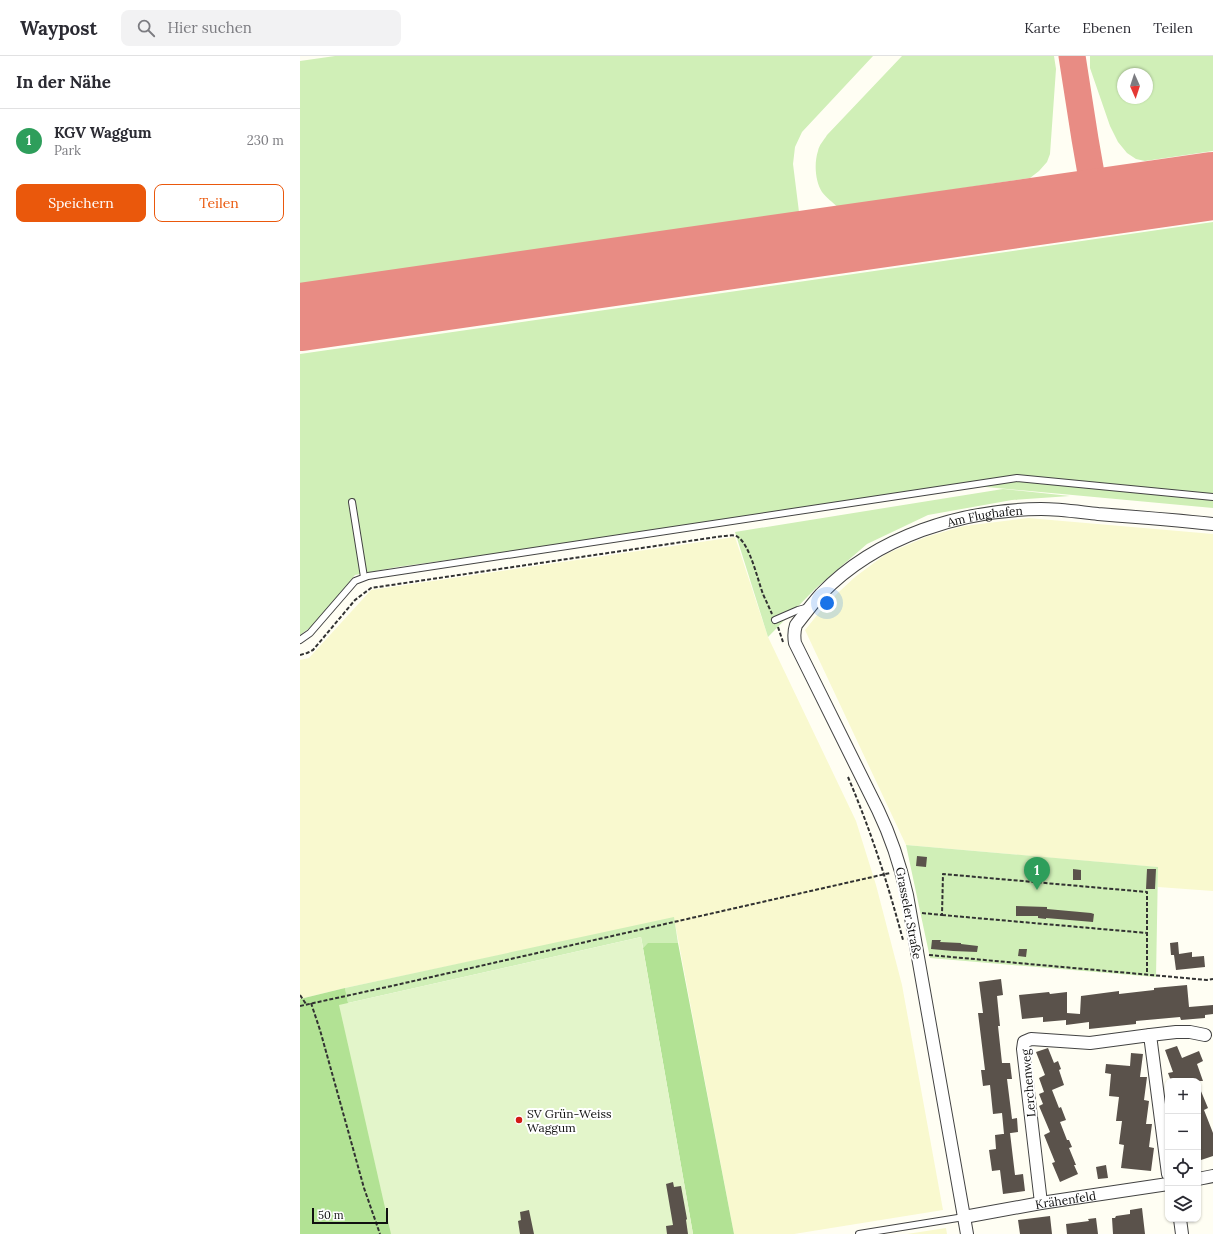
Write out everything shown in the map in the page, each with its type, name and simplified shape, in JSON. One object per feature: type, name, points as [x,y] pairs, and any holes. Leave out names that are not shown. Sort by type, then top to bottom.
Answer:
[{"type":"street","name":"Am Flughafen","points":[[794,629],[810,606],[848,570],[901,538],[932,526],[958,519],[1013,510],[1042,509],[1213,524]]},
{"type":"street","name":"Grasseler Straße","points":[[794,629],[795,643],[891,837],[902,870],[967,1234]]},
{"type":"street","name":"Lerchenweg","points":[[1041,1203],[1023,1048],[1024,1042],[1031,1039],[1090,1043],[1176,1032],[1190,1032],[1205,1035]]},
{"type":"street","points":[[1150,1035],[1165,1151]]},
{"type":"street","points":[[1201,1178],[1213,1176]]},
{"type":"street","name":"Krähenfeld","points":[[964,1217],[1041,1203],[1165,1184]]},
{"type":"street","points":[[1180,1222],[1182,1234]]},
{"type":"lane","points":[[300,640],[310,633],[355,581],[364,577],[376,575],[1017,478],[1213,497]]},
{"type":"lane","points":[[352,502],[364,577]]},
{"type":"lane","points":[[775,620],[810,606]]},
{"type":"lane","points":[[859,1234],[964,1217]]},
{"type":"path","points":[[300,655],[313,650],[355,600],[370,588],[732,535],[737,536],[746,547],[786,648]]},
{"type":"path","points":[[848,776],[865,816],[884,874],[903,941]]},
{"type":"path","points":[[300,1006],[404,984],[902,870]]},
{"type":"path","points":[[942,915],[943,874],[1147,892],[1147,975]]},
{"type":"path","points":[[910,913],[1147,933]]},
{"type":"path","points":[[917,954],[1147,975],[1207,980],[1213,979]]},
{"type":"path","points":[[300,995],[306,1004]]},
{"type":"path","points":[[311,1004],[320,1030],[364,1188],[380,1234]]},
{"type":"green space","points":[[335,56],[873,56],[802,132],[795,147],[793,164],[799,212],[300,284],[300,61]]},
{"type":"green space","points":[[902,56],[1054,56],[1056,69],[1050,154],[1047,162],[1030,178],[838,207],[822,192],[818,183],[816,166],[819,147],[827,135]]},
{"type":"green space","points":[[1090,56],[1213,56],[1213,151],[1145,161],[1136,159],[1127,153],[1118,142],[1110,126],[1090,68]]},
{"type":"green space","points":[[1213,222],[1213,508],[965,485],[630,535],[397,567],[355,575],[316,623],[300,635],[300,354]]},
{"type":"green space","points":[[1003,489],[1070,496],[1012,500],[928,515],[867,544],[815,589],[768,637],[735,532]]},
{"type":"green space","points":[[1028,518],[1213,534],[1213,891],[1158,887],[1157,867],[906,845],[805,630],[827,603],[855,577],[886,554],[926,537],[964,526]]},
{"type":"green space","points":[[735,537],[768,637],[856,821],[876,885],[902,985],[943,1210],[794,1234],[734,1234],[674,918],[345,988],[300,999],[300,660],[309,658],[371,590]]},
{"type":"green space","points":[[906,845],[1158,867],[1156,977],[930,958]]},
{"type":"green space","points":[[674,917],[678,943],[649,943],[643,948],[641,937],[348,1003],[345,988]]},
{"type":"green space","name":"SV Grün-Weiss Waggum","points":[[641,937],[693,1234],[391,1234],[339,1005]]},
{"type":"green space","points":[[648,943],[678,943],[734,1234],[693,1234],[643,948]]},
{"type":"green space","points":[[345,988],[395,1234],[300,1234],[300,999]]},
{"type":"green space","points":[[946,1228],[947,1234],[907,1234]]},
{"type":"building","points":[[917,856],[927,857],[926,867],[916,866]]},
{"type":"building","points":[[1073,869],[1081,870],[1081,880],[1073,880]]},
{"type":"building","points":[[1147,869],[1156,869],[1155,889],[1146,889]]},
{"type":"building","points":[[1016,906],[1047,907],[1047,909],[1091,913],[1094,914],[1093,922],[1046,919],[1038,918],[1038,916],[1016,916]]},
{"type":"building","points":[[932,940],[978,946],[977,952],[931,949]]},
{"type":"building","points":[[1178,942],[1179,954],[1192,952],[1192,957],[1204,956],[1205,967],[1176,970],[1174,955],[1171,955],[1170,943]]},
{"type":"building","points":[[1019,949],[1027,949],[1026,957],[1018,956]]},
{"type":"building","points":[[1001,979],[1003,995],[997,996],[1000,1026],[998,1026],[1002,1063],[1010,1063],[1012,1079],[1007,1079],[1012,1119],[1017,1118],[1018,1132],[1004,1134],[1002,1113],[993,1114],[990,1085],[983,1086],[981,1070],[985,1070],[978,1013],[983,1013],[979,982]]},
{"type":"building","points":[[1187,985],[1189,1007],[1213,1005],[1213,1014],[1205,1015],[1205,1018],[1181,1020],[1180,1017],[1136,1021],[1136,1024],[1089,1029],[1089,1022],[1066,1025],[1066,1020],[1043,1022],[1043,1017],[1022,1019],[1019,995],[1067,992],[1067,1013],[1080,1014],[1081,996],[1119,991],[1119,994],[1154,990],[1154,988]]},
{"type":"building","points":[[1177,1046],[1182,1058],[1199,1051],[1203,1061],[1197,1064],[1203,1081],[1201,1081],[1201,1078],[1170,1078],[1168,1073],[1173,1072],[1165,1050]]},
{"type":"building","points":[[1048,1048],[1054,1063],[1058,1061],[1061,1069],[1059,1070],[1064,1085],[1052,1090],[1059,1108],[1061,1107],[1066,1120],[1060,1122],[1067,1140],[1069,1140],[1072,1147],[1069,1148],[1078,1174],[1060,1182],[1052,1163],[1055,1162],[1044,1135],[1050,1132],[1039,1106],[1043,1104],[1039,1094],[1044,1092],[1039,1078],[1045,1075],[1036,1052]]},
{"type":"building","points":[[1131,1053],[1143,1054],[1140,1077],[1147,1077],[1144,1100],[1149,1101],[1146,1124],[1152,1124],[1149,1147],[1154,1148],[1151,1171],[1121,1168],[1124,1145],[1119,1144],[1122,1121],[1116,1121],[1119,1097],[1109,1096],[1111,1074],[1105,1073],[1106,1064],[1130,1066]]},
{"type":"building","points":[[1201,1091],[1208,1108],[1204,1110],[1213,1133],[1213,1156],[1201,1160]]},
{"type":"building","points":[[1010,1133],[1015,1175],[1023,1174],[1025,1191],[1003,1194],[1000,1170],[992,1171],[989,1150],[996,1149],[995,1135]]},
{"type":"building","points":[[1106,1165],[1108,1178],[1098,1179],[1096,1167]]},
{"type":"building","points":[[673,1182],[674,1187],[681,1186],[688,1234],[667,1234],[666,1226],[673,1225],[666,1184]]},
{"type":"building","points":[[1142,1208],[1145,1234],[1113,1234],[1112,1218],[1130,1214],[1130,1210]]},
{"type":"building","points":[[529,1210],[534,1234],[520,1234],[518,1221],[521,1220],[520,1212]]},
{"type":"building","points":[[1050,1216],[1052,1234],[1020,1234],[1018,1220]]},
{"type":"building","points":[[1096,1218],[1098,1234],[1067,1234],[1066,1224],[1089,1221],[1088,1219]]},
{"type":"taxiway","points":[[1072,56],[1096,202]]},
{"type":"runway","points":[[300,317],[1213,186]]},
{"type":"place","name":"KGV Waggum","points":[[1037,890]]},
{"type":"place","name":"SV Grün-Weiss Waggum","points":[[519,1120]]}]
